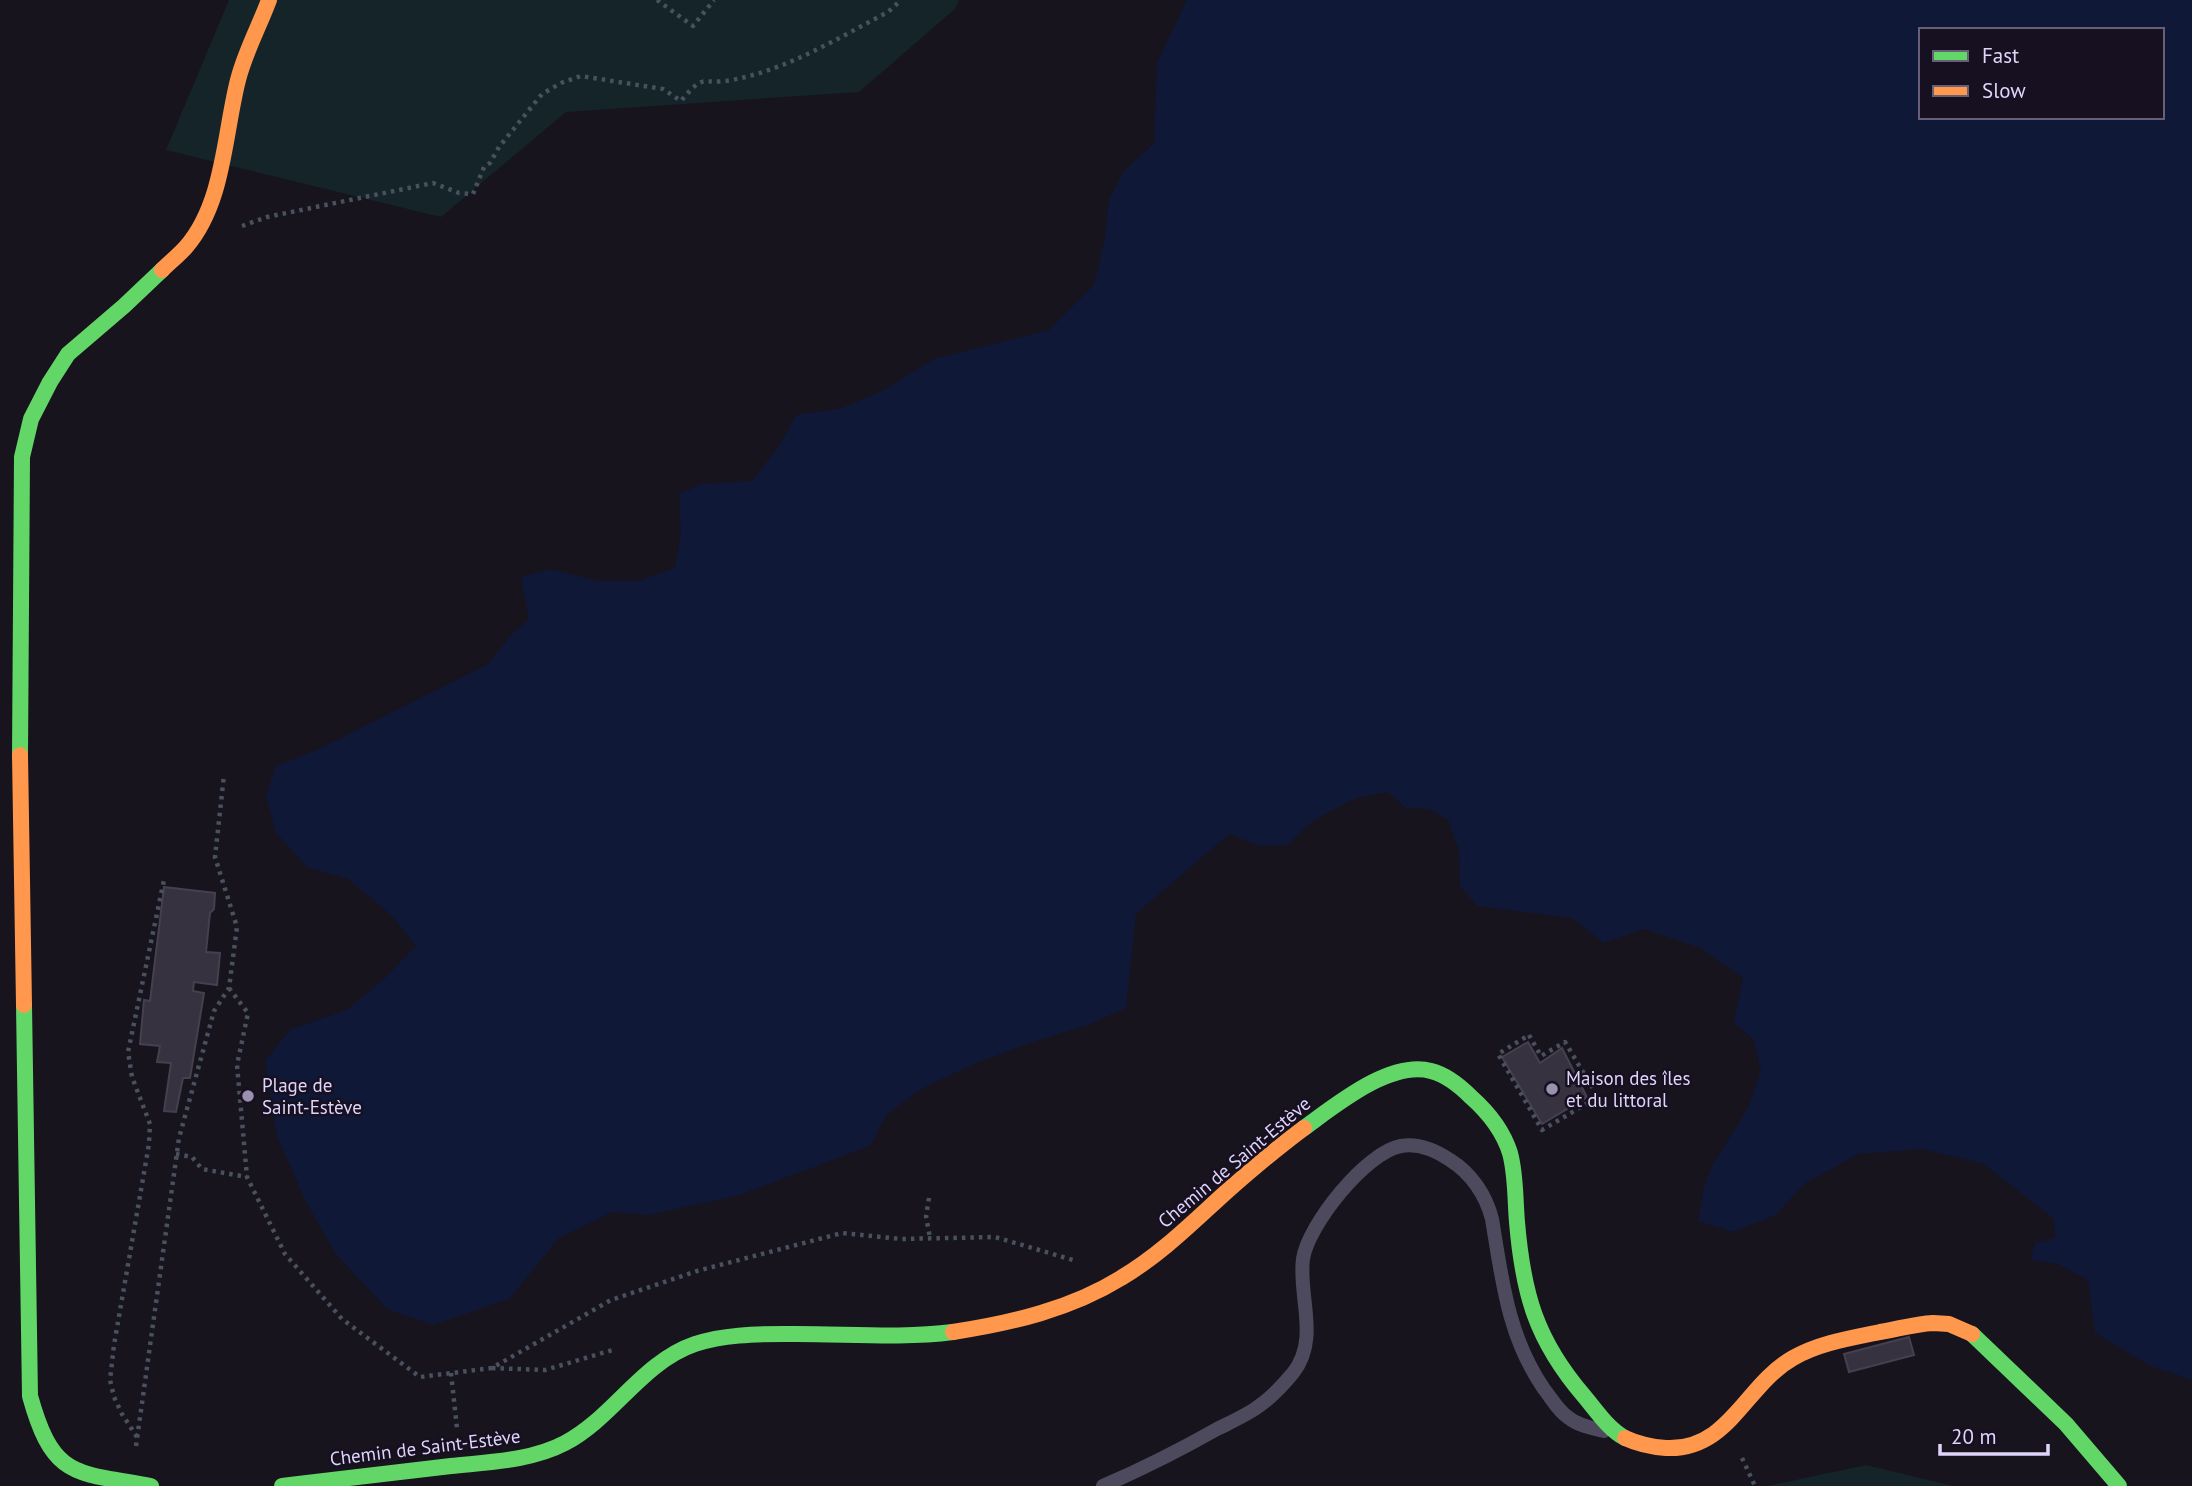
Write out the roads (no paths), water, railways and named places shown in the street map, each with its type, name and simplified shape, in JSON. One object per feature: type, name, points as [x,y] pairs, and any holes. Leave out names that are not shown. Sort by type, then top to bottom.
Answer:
[{"type":"street","points":[[151,1486],[71,1469],[51,1450],[36,1419],[30,1396],[20,733],[22,457],[31,419],[68,354],[124,306],[195,236],[213,192],[223,157],[238,80],[269,0]]},
{"type":"street","name":"Chemin de Saint-Estève","points":[[282,1486],[509,1460],[541,1453],[564,1443],[589,1427],[656,1367],[678,1351],[702,1343],[767,1333],[948,1333],[974,1329],[1071,1303],[1120,1279],[1185,1231],[1278,1147],[1363,1088],[1393,1073],[1413,1069],[1442,1074],[1474,1099],[1489,1115],[1508,1148],[1514,1179],[1522,1266],[1537,1325],[1561,1368],[1619,1435]]},
{"type":"street","points":[[1619,1435],[1635,1442],[1669,1448],[1701,1445],[1727,1425],[1752,1391],[1787,1360],[1858,1337],[1929,1323],[1951,1323],[1980,1340],[2040,1397],[2097,1458],[2119,1486]]},
{"type":"lane","points":[[1103,1486],[1170,1455],[1259,1406],[1279,1390],[1296,1369],[1307,1337],[1303,1260],[1312,1232],[1317,1222],[1359,1171],[1385,1152],[1399,1146],[1419,1145],[1437,1151],[1454,1162],[1480,1189],[1489,1207],[1505,1301],[1527,1362],[1559,1410],[1569,1418],[1581,1426],[1619,1435]]},
{"type":"water","points":[[1187,0],[2192,0],[2192,1380],[2151,1366],[2095,1333],[2088,1280],[2058,1264],[2031,1260],[2035,1243],[2055,1238],[2054,1219],[1984,1164],[1923,1149],[1858,1154],[1804,1184],[1776,1215],[1733,1232],[1698,1221],[1704,1188],[1713,1164],[1748,1108],[1761,1071],[1754,1040],[1734,1023],[1743,978],[1701,948],[1643,929],[1604,943],[1572,918],[1477,906],[1460,886],[1459,850],[1448,820],[1429,809],[1406,808],[1388,792],[1356,798],[1314,820],[1287,845],[1260,846],[1229,834],[1136,914],[1126,1008],[1088,1025],[976,1063],[923,1088],[887,1114],[870,1146],[737,1196],[648,1215],[612,1212],[559,1238],[509,1299],[433,1325],[387,1309],[336,1254],[306,1202],[277,1136],[265,1061],[291,1029],[347,1010],[385,978],[416,946],[390,914],[348,879],[307,867],[276,833],[266,796],[276,766],[317,750],[488,664],[510,636],[529,619],[521,577],[551,569],[598,581],[639,581],[675,568],[681,534],[679,494],[701,484],[752,481],[779,446],[796,415],[842,408],[884,390],[934,359],[1049,330],[1094,285],[1104,243],[1109,199],[1124,171],[1154,143],[1157,63]]},
{"type":"place","name":"Maison des îles et du littoral","points":[[1552,1089]]},
{"type":"place","name":"Plage de Saint-Estève","points":[[248,1096]]}]
